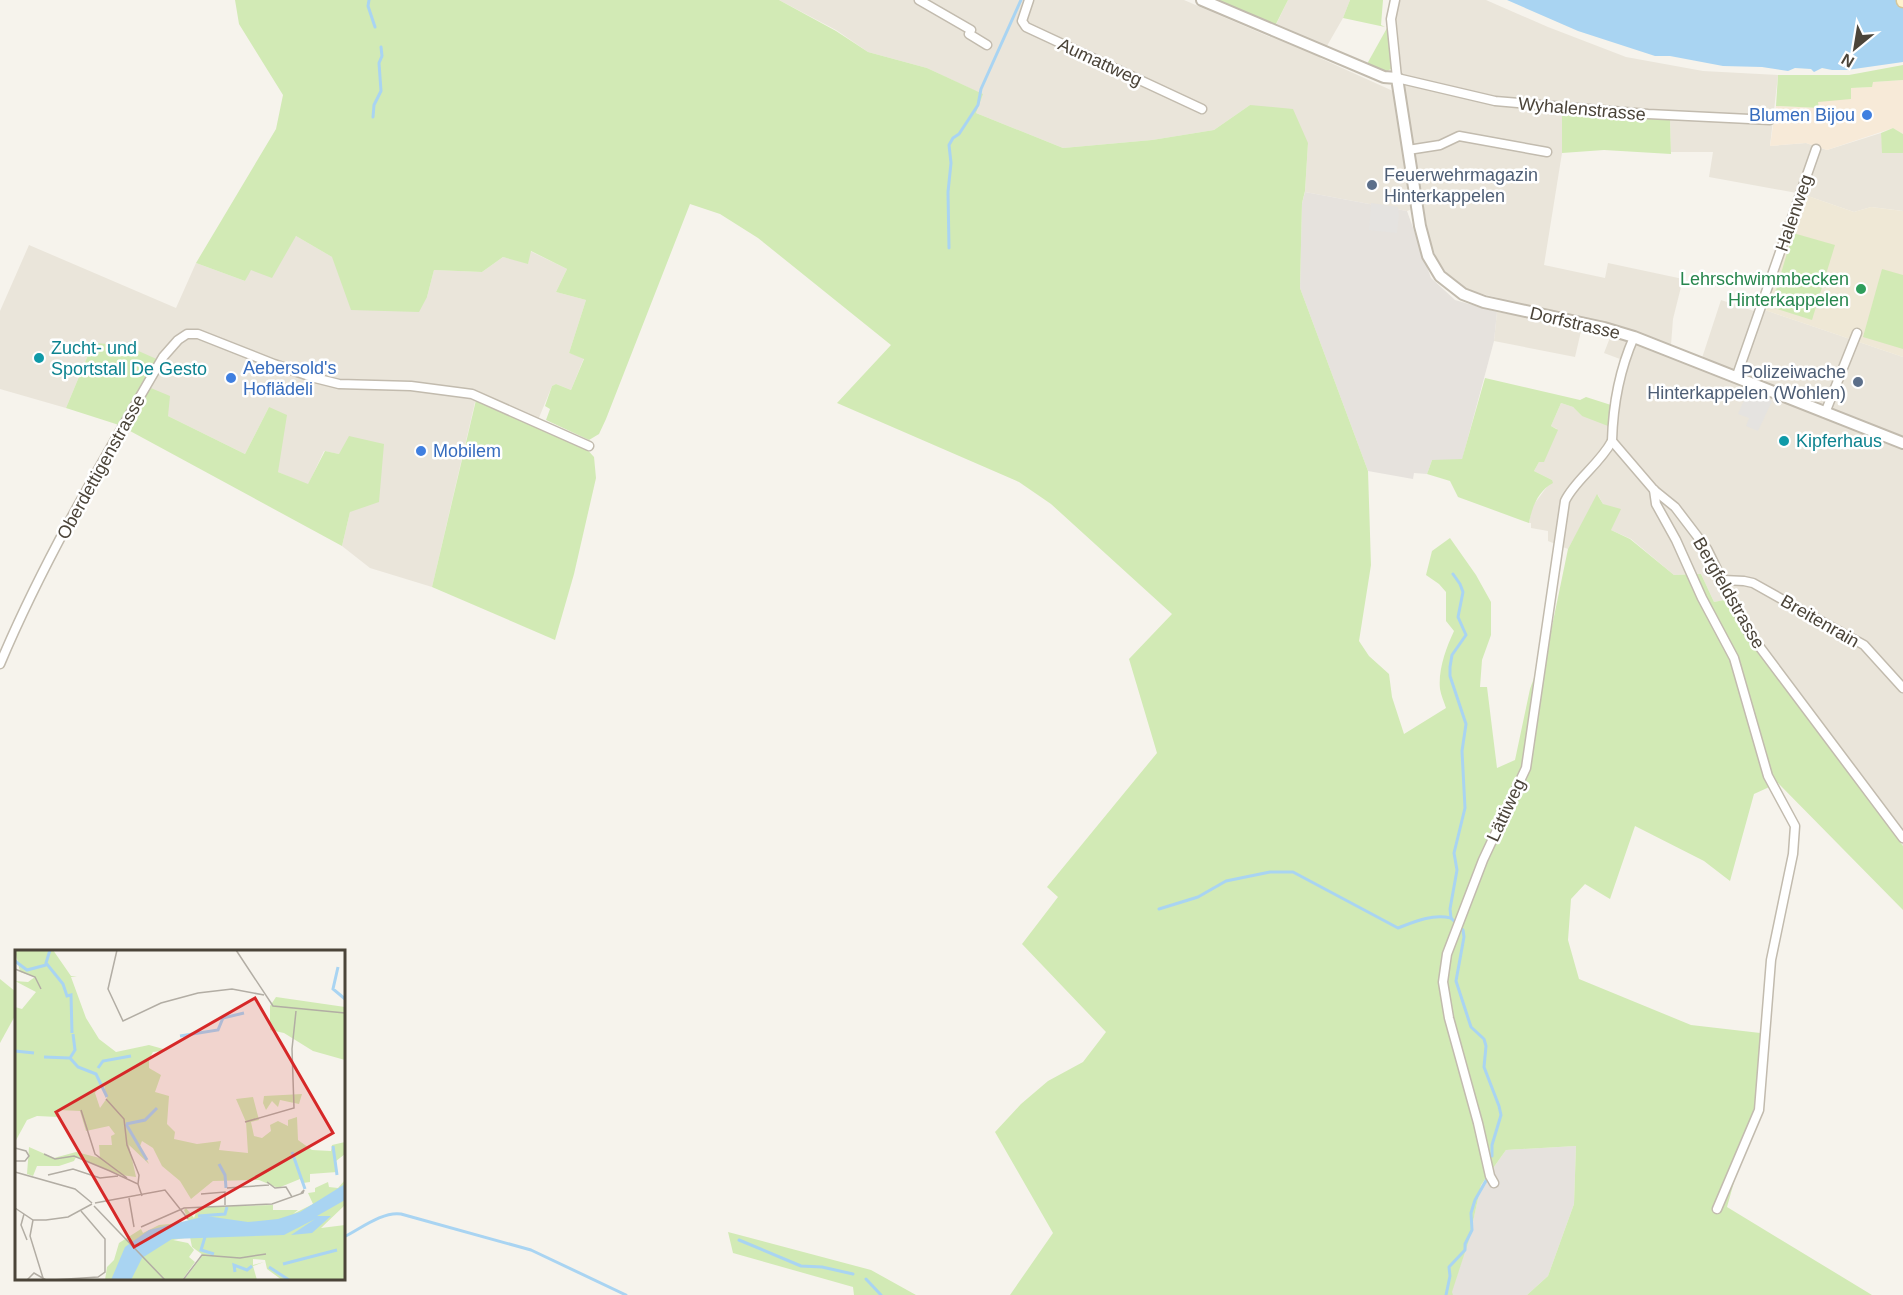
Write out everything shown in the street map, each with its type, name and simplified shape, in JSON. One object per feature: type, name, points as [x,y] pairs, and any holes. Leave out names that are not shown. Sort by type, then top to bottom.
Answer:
[{"type":"street","points":[[919,0],[971,30],[969,34],[987,45]]},
{"type":"street","name":"Aumattweg","points":[[1029,0],[1022,21],[1026,27],[1202,109]]},
{"type":"street","points":[[1202,0],[1384,77],[1397,78],[1391,19],[1395,0]]},
{"type":"street","name":"Wyhalenstrasse","points":[[1397,78],[1495,101],[1648,114],[1770,120]]},
{"type":"street","name":"Dorfstrasse","points":[[1397,78],[1424,244],[1432,265],[1448,284],[1462,294],[1484,303],[1604,327],[1634,337],[1903,443]]},
{"type":"street","points":[[1408,150],[1440,145],[1459,136],[1547,152]]},
{"type":"street","name":"Halenweg","points":[[1736,378],[1816,149]]},
{"type":"street","points":[[1825,413],[1857,333]]},
{"type":"street","name":"Oberdettigenstrasse","points":[[0,664],[82,496],[163,357],[178,340],[187,334],[205,336],[274,364],[339,384],[411,386],[472,394],[589,446]]},
{"type":"street","points":[[1612,441],[1618,380],[1623,361],[1634,337]]},
{"type":"street","name":"Bergfeldstrasse","points":[[1612,441],[1654,490],[1675,507],[1689,524],[1707,549],[1747,630],[1903,838]]},
{"type":"street","name":"Lättiweg","points":[[1494,1183],[1445,1000],[1444,970],[1455,933],[1483,860],[1526,768],[1565,501],[1571,491],[1603,457],[1612,441]]},
{"type":"street","points":[[1654,490],[1656,504],[1734,658],[1768,776],[1795,826],[1793,854],[1772,960],[1759,1110],[1717,1209]]},
{"type":"street","name":"Breitenrain","points":[[1723,580],[1744,580],[1753,583],[1864,645],[1903,688]]},
{"type":"shaded area","points":[[779,0],[1184,0],[1270,37],[1288,0],[1350,0],[1343,18],[1320,58],[1404,96],[1396,19],[1400,0],[1486,0],[1626,57],[1703,71],[1778,75],[1770,146],[1806,143],[1827,150],[1881,133],[1883,153],[1903,153],[1903,211],[1871,207],[1854,212],[1802,194],[1709,177],[1713,152],[1671,152],[1670,118],[1562,110],[1562,153],[1544,265],[1605,278],[1608,263],[1683,279],[1673,319],[1671,345],[1614,325],[1498,302],[1498,298],[1467,290],[1446,272],[1437,259],[1430,241],[1423,205],[1407,211],[1305,192],[1308,143],[1250,105],[1214,130],[1152,140],[1063,148],[976,113],[982,94],[927,68],[868,52],[836,30]]},
{"type":"shaded area","points":[[1903,80],[1903,134],[1893,128],[1827,150],[1806,143],[1770,146],[1776,106],[1818,108],[1818,102],[1851,88],[1872,87],[1872,82]]},
{"type":"shaded area","points":[[1305,192],[1407,211],[1431,278],[1455,300],[1497,312],[1494,341],[1462,460],[1432,460],[1427,474],[1414,473],[1413,479],[1368,471],[1300,288],[1302,203]]},
{"type":"shaded area","points":[[1802,194],[1854,212],[1871,207],[1903,211],[1903,357],[1762,309]]},
{"type":"shaded area","points":[[1371,203],[1398,207],[1397,233],[1369,230]]},
{"type":"shaded area","points":[[296,236],[332,257],[427,297],[434,270],[482,272],[503,257],[528,263],[530,251],[567,269],[556,292],[586,300],[569,353],[584,358],[571,390],[556,384],[552,386],[536,425],[476,398],[432,587],[370,568],[342,546],[350,512],[339,454],[324,451],[308,485],[278,472],[269,407],[245,454],[168,416],[145,386],[93,343],[66,408],[0,389],[0,311],[29,245],[176,308],[196,263],[245,281],[250,270]]},
{"type":"shaded area","points":[[1721,300],[1760,313],[1762,309],[1903,357],[1903,439],[1746,380],[1702,358]]},
{"type":"shaded area","points":[[1497,312],[1582,327],[1575,357],[1494,341]]},
{"type":"shaded area","points":[[1611,335],[1645,345],[1903,449],[1903,846],[1781,683],[1724,600],[1714,602],[1701,574],[1674,575],[1631,539],[1611,530],[1598,495],[1568,549],[1548,541],[1548,531],[1531,528],[1531,523],[1529,523],[1532,507],[1552,480],[1534,471],[1557,429],[1551,426],[1561,403],[1573,407],[1582,416],[1611,405],[1620,359],[1604,353]]},
{"type":"shaded area","points":[[1748,391],[1772,401],[1758,431],[1746,426],[1749,418],[1738,414]]},
{"type":"shaded area","points":[[1576,1146],[1574,1204],[1548,1276],[1527,1295],[1453,1295],[1451,1293],[1469,1239],[1481,1185],[1506,1150]]},
{"type":"green space","points":[[235,0],[779,0],[836,31],[868,52],[927,68],[983,94],[976,113],[1063,148],[1152,140],[1214,130],[1250,105],[1293,109],[1308,143],[1302,203],[1300,288],[1368,471],[1371,565],[1359,641],[1369,656],[1389,674],[1392,697],[1404,734],[1446,708],[1440,689],[1440,674],[1454,631],[1446,621],[1446,592],[1426,575],[1432,551],[1450,538],[1476,575],[1491,602],[1491,635],[1482,660],[1480,687],[1487,687],[1497,768],[1515,760],[1530,689],[1551,631],[1568,549],[1597,494],[1603,504],[1621,509],[1611,530],[1630,539],[1674,575],[1701,574],[1714,602],[1724,600],[1781,683],[1903,846],[1903,910],[1778,783],[1754,794],[1730,881],[1704,861],[1635,826],[1610,899],[1585,884],[1571,899],[1568,940],[1579,979],[1691,1025],[1769,1034],[1752,1118],[1727,1207],[1872,1295],[1527,1295],[1548,1276],[1574,1204],[1576,1146],[1506,1150],[1481,1185],[1469,1240],[1453,1295],[1010,1295],[1053,1233],[995,1132],[1021,1104],[1048,1081],[1083,1062],[1106,1032],[1022,944],[1058,897],[1047,887],[1157,753],[1129,659],[1172,614],[1051,504],[1019,482],[837,403],[891,345],[758,238],[720,214],[690,204],[606,419],[599,434],[589,440],[546,420],[550,409],[545,406],[552,386],[556,384],[571,390],[584,359],[569,353],[586,300],[556,292],[567,269],[531,251],[528,264],[503,257],[482,272],[434,270],[427,297],[419,312],[351,310],[332,257],[296,236],[272,278],[251,270],[245,281],[196,263],[276,129],[283,95],[239,24]]},
{"type":"green space","points":[[1217,0],[1288,0],[1275,26]]},
{"type":"green space","points":[[1350,0],[1383,0],[1381,25],[1385,27],[1343,18]]},
{"type":"green space","points":[[1387,28],[1389,29],[1393,68],[1385,72],[1367,64]]},
{"type":"green space","points":[[1903,65],[1903,80],[1873,82],[1872,87],[1851,88],[1851,99],[1818,102],[1819,108],[1776,106],[1778,75],[1849,75]]},
{"type":"green space","points":[[1562,110],[1670,118],[1671,154],[1604,150],[1562,153]]},
{"type":"green space","points":[[1893,128],[1903,134],[1903,153],[1882,153],[1881,133]]},
{"type":"green space","points":[[1793,233],[1835,245],[1812,320],[1771,307]]},
{"type":"green space","points":[[1882,269],[1903,275],[1903,349],[1863,337]]},
{"type":"green space","points":[[93,343],[125,345],[161,361],[146,386],[170,396],[168,416],[245,454],[269,407],[287,415],[278,472],[308,484],[325,451],[339,454],[349,436],[384,444],[379,502],[350,512],[342,546],[119,425],[66,408]]},
{"type":"green space","points":[[1485,378],[1580,400],[1586,397],[1611,405],[1608,426],[1582,416],[1573,407],[1561,403],[1551,426],[1558,430],[1544,462],[1539,462],[1534,471],[1552,480],[1553,483],[1543,490],[1536,500],[1529,523],[1458,497],[1450,481],[1427,474],[1432,460],[1462,459]]},
{"type":"green space","points":[[476,400],[584,446],[594,457],[596,478],[574,574],[555,640],[432,587]]},
{"type":"green space","points":[[0,979],[15,991],[15,1016],[0,1043]]},
{"type":"green space","points":[[728,1232],[871,1270],[916,1295],[854,1295],[853,1287],[733,1253]]},
{"type":"water","points":[[1507,0],[1903,0],[1903,62],[1847,70],[1822,68],[1814,72],[1811,69],[1795,68],[1788,71],[1762,67],[1723,66],[1670,56],[1655,56],[1578,31]]},
{"type":"waterway","points":[[369,0],[368,6],[375,27]]},
{"type":"waterway","points":[[949,248],[948,192],[951,163],[949,145],[978,105],[981,89],[1021,0]]},
{"type":"waterway","points":[[373,117],[374,105],[381,91],[379,63],[382,56],[381,47]]},
{"type":"waterway","points":[[1453,574],[1463,592],[1458,617],[1466,635],[1452,655],[1450,676],[1466,724],[1462,751],[1465,808],[1454,853],[1457,870],[1450,909],[1451,918],[1463,930],[1464,937],[1456,981],[1471,1027],[1484,1039],[1486,1046],[1484,1067],[1501,1115],[1492,1145],[1492,1156]]},
{"type":"waterway","points":[[1159,909],[1198,897],[1226,881],[1270,872],[1293,872],[1398,928],[1431,918],[1451,918]]},
{"type":"waterway","points":[[1446,1295],[1450,1276],[1449,1267],[1465,1250],[1465,1244],[1472,1230],[1471,1213],[1475,1200],[1487,1179]]},
{"type":"waterway","points":[[345,1236],[379,1218],[401,1214],[531,1250],[626,1295]]},
{"type":"waterway","points":[[739,1240],[801,1266],[822,1267],[853,1274]]},
{"type":"waterway","points":[[866,1279],[881,1295]]},
{"type":"place","name":"Blumen Bijou","points":[[1867,115]]},
{"type":"place","name":"Feuerwehrmagazin Hinterkappelen","points":[[1372,185]]},
{"type":"place","name":"Lehrschwimmbecken Hinterkappelen","points":[[1861,289]]},
{"type":"place","name":"Zucht- und Sportstall De Gesto","points":[[39,358]]},
{"type":"place","name":"Aebersold's Hoflädeli","points":[[231,378]]},
{"type":"place","name":"Polizeiwache Hinterkappelen (Wohlen)","points":[[1858,382]]},
{"type":"place","name":"Kipferhaus","points":[[1784,441]]},
{"type":"place","name":"Mobilem","points":[[421,451]]}]
